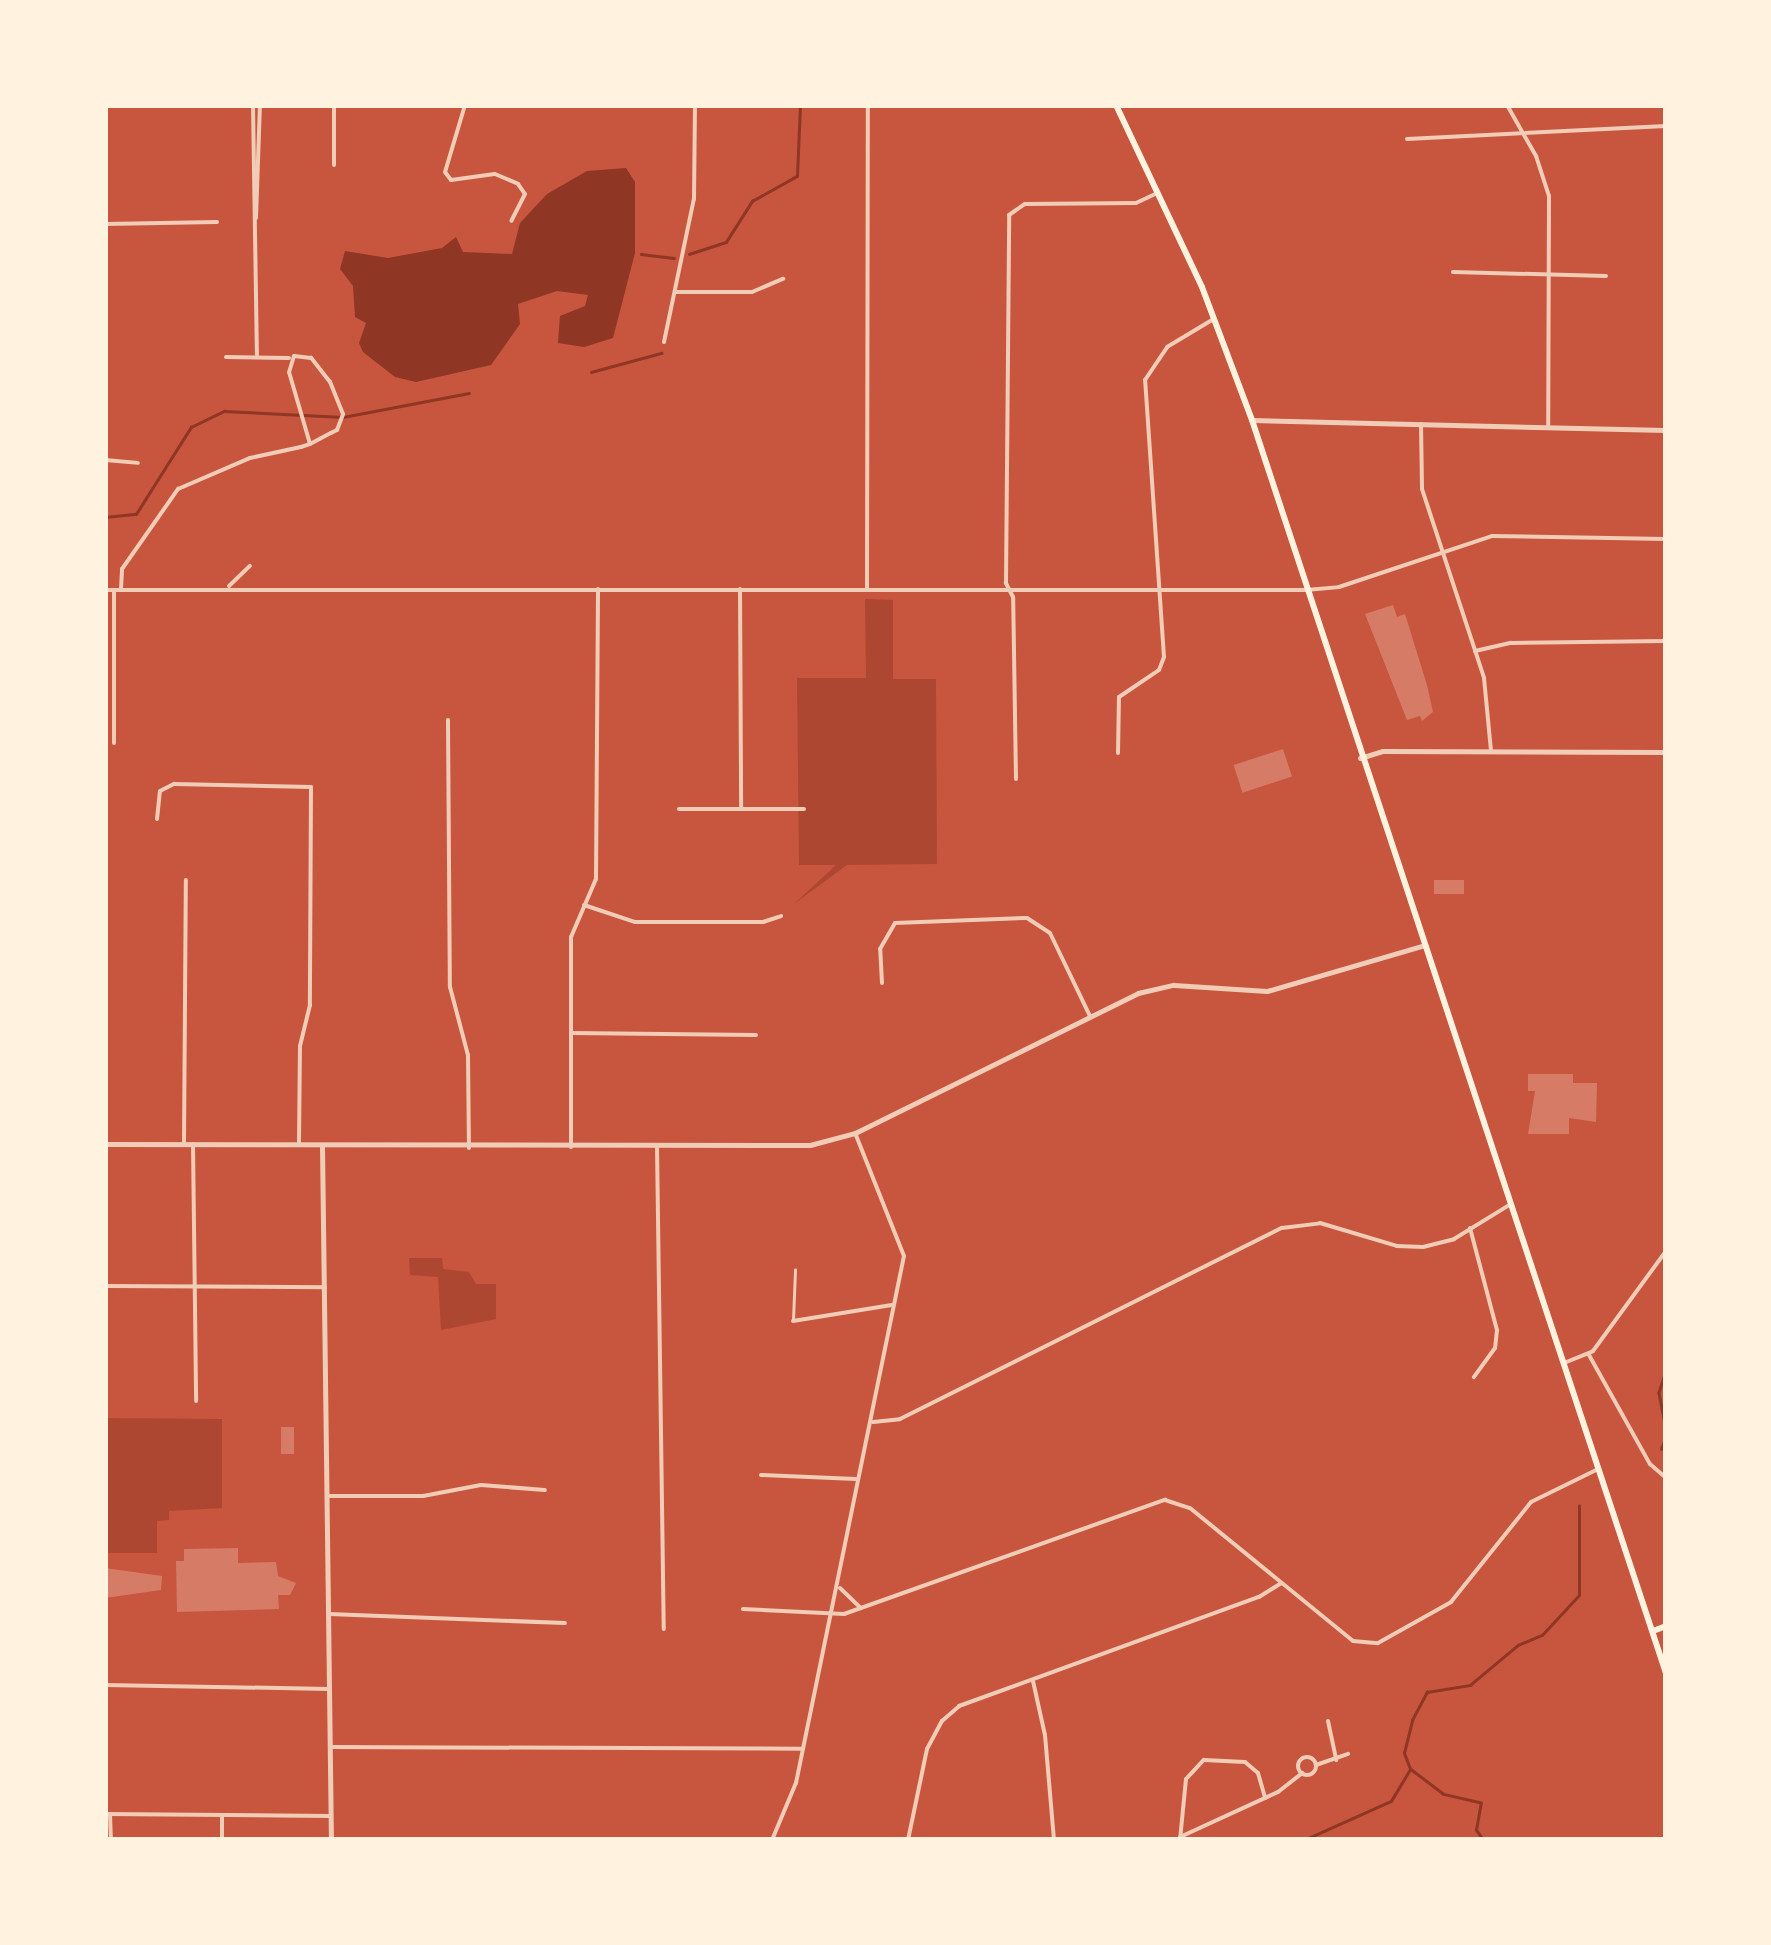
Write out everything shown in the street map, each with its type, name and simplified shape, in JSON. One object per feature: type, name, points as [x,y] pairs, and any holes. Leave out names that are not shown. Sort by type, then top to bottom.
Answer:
[{"type":"main road","points":[[1116,105],[1160,192],[1252,420],[1360,758],[1426,945],[1666,1673]]},
{"type":"main road","points":[[1653,1632],[1666,1626]]},
{"type":"street","points":[[252,105],[257,355]]},
{"type":"street","points":[[256,218],[260,105]]},
{"type":"street","points":[[334,105],[334,165]]},
{"type":"street","points":[[465,105],[445,172],[451,180],[494,174],[518,184],[526,194],[511,222]]},
{"type":"street","points":[[664,342],[694,199],[695,105]]},
{"type":"street","points":[[868,105],[868,589]]},
{"type":"street","points":[[1507,105],[1547,185],[1548,427]]},
{"type":"street","points":[[1407,140],[1666,126]]},
{"type":"street","points":[[1016,779],[1009,589],[1008,224],[1013,210],[1136,203],[1160,192]]},
{"type":"street","points":[[105,224],[217,222]]},
{"type":"street","points":[[1453,272],[1606,276]]},
{"type":"street","points":[[674,292],[748,292],[783,278]]},
{"type":"street","points":[[1118,753],[1119,697],[1162,664],[1161,589],[1145,380],[1166,347],[1214,318]]},
{"type":"street","points":[[114,744],[117,589],[122,569],[176,492],[250,458],[310,444],[337,430],[341,405],[311,358],[226,357]]},
{"type":"street","points":[[290,358],[310,444]]},
{"type":"street","points":[[1252,420],[1666,430]]},
{"type":"street","points":[[1421,424],[1422,488],[1475,651],[1491,751]]},
{"type":"street","points":[[105,460],[138,463]]},
{"type":"street","points":[[105,590],[1306,590],[1339,587],[1441,551],[1503,535],[1666,539]]},
{"type":"street","points":[[228,588],[250,566]]},
{"type":"street","points":[[571,1147],[571,937],[596,879],[598,589]]},
{"type":"street","points":[[740,589],[741,808]]},
{"type":"street","points":[[1475,651],[1510,643],[1666,642]]},
{"type":"street","points":[[448,720],[450,987],[468,1055],[469,1148]]},
{"type":"street","points":[[1360,758],[1383,751],[1666,752]]},
{"type":"street","points":[[156,820],[160,791],[174,784],[311,787],[310,1005],[300,1046],[298,1145]]},
{"type":"street","points":[[679,809],[804,809]]},
{"type":"street","points":[[184,1144],[186,880]]},
{"type":"street","points":[[584,905],[635,922],[763,922],[781,916]]},
{"type":"street","points":[[882,982],[880,950],[895,923],[1026,918],[1050,932],[1090,1016]]},
{"type":"street","points":[[105,1144],[792,1147],[855,1133],[1090,1016],[1157,988],[1267,990],[1426,945]]},
{"type":"street","points":[[570,1034],[756,1035]]},
{"type":"street","points":[[772,1840],[792,1798],[873,1422],[904,1245],[855,1133]]},
{"type":"street","points":[[194,1144],[196,1401]]},
{"type":"street","points":[[322,1146],[332,1840]]},
{"type":"street","points":[[657,1146],[664,1629]]},
{"type":"street","points":[[873,1422],[900,1419],[1282,1228],[1335,1226],[1409,1248],[1444,1244],[1511,1204]]},
{"type":"street","points":[[1470,1228],[1496,1330],[1495,1348],[1474,1378]]},
{"type":"street","points":[[1564,1363],[1589,1355],[1666,1251]]},
{"type":"street","points":[[105,1286],[324,1286]]},
{"type":"street","points":[[793,1321],[892,1305]]},
{"type":"street","points":[[1589,1355],[1650,1464],[1666,1478]]},
{"type":"street","points":[[743,1610],[862,1608],[1164,1500],[1190,1508],[1353,1641],[1378,1643],[1451,1602],[1531,1502],[1599,1468]]},
{"type":"street","points":[[761,1475],[858,1479]]},
{"type":"street","points":[[327,1496],[413,1497],[480,1486],[545,1490]]},
{"type":"street","points":[[908,1840],[927,1749],[942,1721],[976,1699],[1259,1598],[1281,1583]]},
{"type":"street","points":[[838,1584],[862,1608]]},
{"type":"street","points":[[329,1614],[565,1622]]},
{"type":"street","points":[[1033,1680],[1050,1775],[1054,1840]]},
{"type":"street","points":[[105,1685],[329,1689]]},
{"type":"street","points":[[1328,1721],[1336,1760]]},
{"type":"street","points":[[330,1747],[802,1748]]},
{"type":"street","points":[[1180,1838],[1266,1798],[1316,1765],[1348,1754]]},
{"type":"street","points":[[1302,1773],[1303,1758],[1316,1765]]},
{"type":"street","points":[[1180,1838],[1186,1779],[1204,1760],[1246,1762],[1258,1773],[1266,1798]]},
{"type":"street","points":[[111,1840],[108,1814],[331,1816]]},
{"type":"street","points":[[222,1815],[222,1840]]},
{"type":"lane","points":[[793,1321],[796,1270]]},
{"type":"shaded area","points":[[626,168],[635,182],[635,253],[613,338],[584,347],[558,343],[560,316],[585,306],[588,295],[557,291],[518,304],[520,324],[491,365],[416,382],[395,377],[363,352],[359,343],[366,323],[355,317],[353,286],[340,269],[345,251],[388,258],[442,248],[456,237],[463,252],[512,254],[520,223],[547,194],[587,171]]},
{"type":"shaded area","points":[[865,599],[893,600],[893,679],[936,679],[937,864],[847,865],[794,904],[836,865],[799,865],[797,678],[866,678]]},
{"type":"shaded area","points":[[409,1258],[442,1258],[443,1269],[469,1272],[476,1284],[496,1284],[496,1319],[441,1330],[438,1277],[410,1275]]},
{"type":"shaded area","points":[[105,1418],[222,1419],[222,1508],[169,1511],[169,1520],[157,1521],[157,1553],[105,1553]]},
{"type":"building","points":[[1393,605],[1397,617],[1405,614],[1427,685],[1433,712],[1422,721],[1420,716],[1407,720],[1365,614]]},
{"type":"building","points":[[1283,749],[1292,777],[1243,793],[1234,765]]},
{"type":"building","points":[[1434,880],[1464,880],[1464,894],[1434,894]]},
{"type":"building","points":[[1528,1074],[1573,1074],[1573,1083],[1597,1083],[1596,1122],[1569,1118],[1569,1134],[1528,1134],[1535,1091],[1528,1091]]},
{"type":"building","points":[[281,1427],[294,1427],[294,1454],[281,1454]]},
{"type":"building","points":[[238,1548],[238,1563],[276,1562],[278,1576],[296,1583],[290,1595],[278,1595],[279,1609],[177,1612],[176,1561],[184,1561],[184,1549]]},
{"type":"building","points":[[105,1568],[162,1576],[161,1590],[105,1598]]},
{"type":"waterway","points":[[689,254],[726,242],[752,201],[797,176],[800,105]]},
{"type":"waterway","points":[[641,254],[674,258]]},
{"type":"waterway","points":[[591,372],[661,353]]},
{"type":"waterway","points":[[105,517],[136,514],[191,427],[224,411],[343,417],[469,393]]},
{"type":"waterway","points":[[1666,1371],[1659,1393],[1666,1429]]},
{"type":"waterway","points":[[1661,1449],[1666,1436]]},
{"type":"waterway","points":[[1483,1840],[1476,1830],[1481,1803],[1443,1794],[1410,1769],[1404,1753],[1412,1720],[1427,1692],[1470,1685],[1518,1645],[1542,1635],[1579,1595],[1579,1506]]},
{"type":"waterway","points":[[1304,1840],[1391,1801],[1409,1771]]}]
